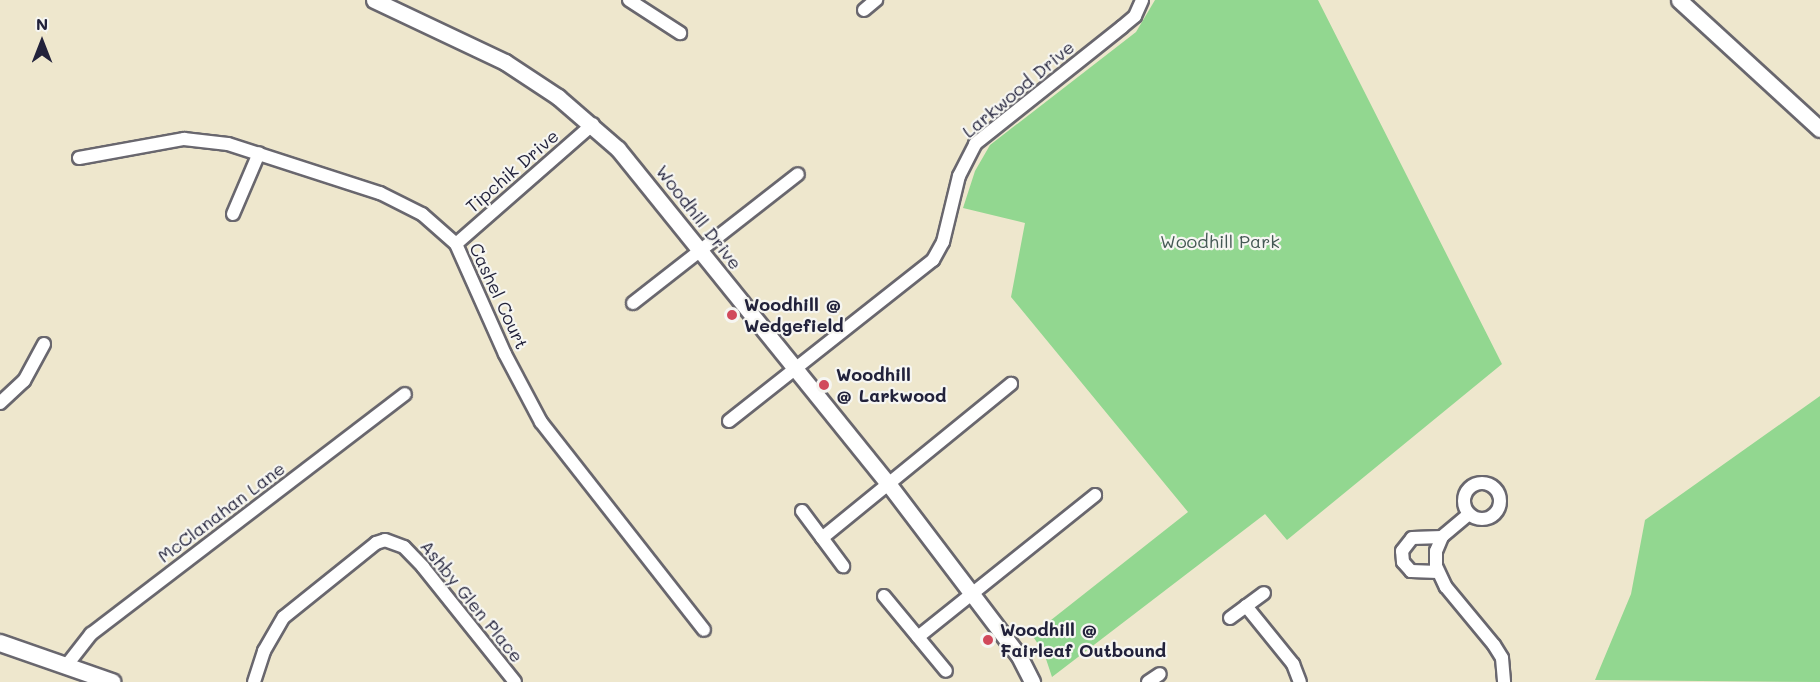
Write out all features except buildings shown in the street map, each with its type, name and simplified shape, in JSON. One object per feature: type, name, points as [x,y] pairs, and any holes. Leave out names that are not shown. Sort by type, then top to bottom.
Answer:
[{"type":"main road","points":[[0,643],[112,682]]},
{"type":"street","name":"Woodhill Drive","points":[[374,0],[505,62],[592,124],[663,201],[793,369],[890,486],[1019,656],[1032,682]]},
{"type":"street","points":[[629,0],[680,33]]},
{"type":"street","points":[[864,10],[876,0]]},
{"type":"street","name":"Larkwood Drive","points":[[729,421],[933,260],[943,242],[959,176],[975,144],[1135,16],[1142,0]]},
{"type":"street","points":[[1679,0],[1820,129]]},
{"type":"street","name":"Tipchik Drive","points":[[456,244],[592,124]]},
{"type":"street","name":"Cashel Court","points":[[79,158],[184,139],[228,144],[403,203],[456,244],[505,354],[541,422],[704,630]]},
{"type":"street","points":[[233,214],[259,153]]},
{"type":"street","points":[[633,303],[798,174]]},
{"type":"street","points":[[0,403],[24,381],[44,344]]},
{"type":"street","points":[[822,538],[890,486],[1011,384]]},
{"type":"street","name":"McClanahan Lane","points":[[66,666],[91,634],[405,394]]},
{"type":"street","points":[[918,637],[1095,495]]},
{"type":"street","points":[[802,512],[843,566]]},
{"type":"street","points":[[1469,514],[1442,537],[1436,551],[1438,572],[1446,587],[1502,658],[1504,682]]},
{"type":"street","points":[[1438,572],[1411,571],[1403,562],[1402,551],[1412,538],[1442,537]]},
{"type":"street","name":"Ashby Glen Place","points":[[254,682],[264,651],[284,617],[376,543],[385,540],[396,542],[417,560],[515,682]]},
{"type":"street","points":[[1230,618],[1264,592]]},
{"type":"street","points":[[884,596],[946,670]]},
{"type":"street","points":[[1246,606],[1293,664],[1300,682]]},
{"type":"street","points":[[1148,682],[1160,674]]},
{"type":"green space","name":"Woodhill Park","points":[[1155,0],[1318,0],[1502,364],[1287,540],[1265,514],[1052,677],[1044,653],[1032,635],[1188,512],[1011,297],[1025,223],[963,208],[975,171],[990,145],[1136,32]]},
{"type":"green space","points":[[1820,396],[1820,682],[1595,680],[1631,594],[1645,520]]},
{"type":"place","name":"Woodhill @ Wedgefield","points":[[732,315]]},
{"type":"place","name":"Woodhill @ Larkwood","points":[[824,385]]},
{"type":"place","name":"Woodhill @ Fairleaf Outbound","points":[[988,640]]}]
